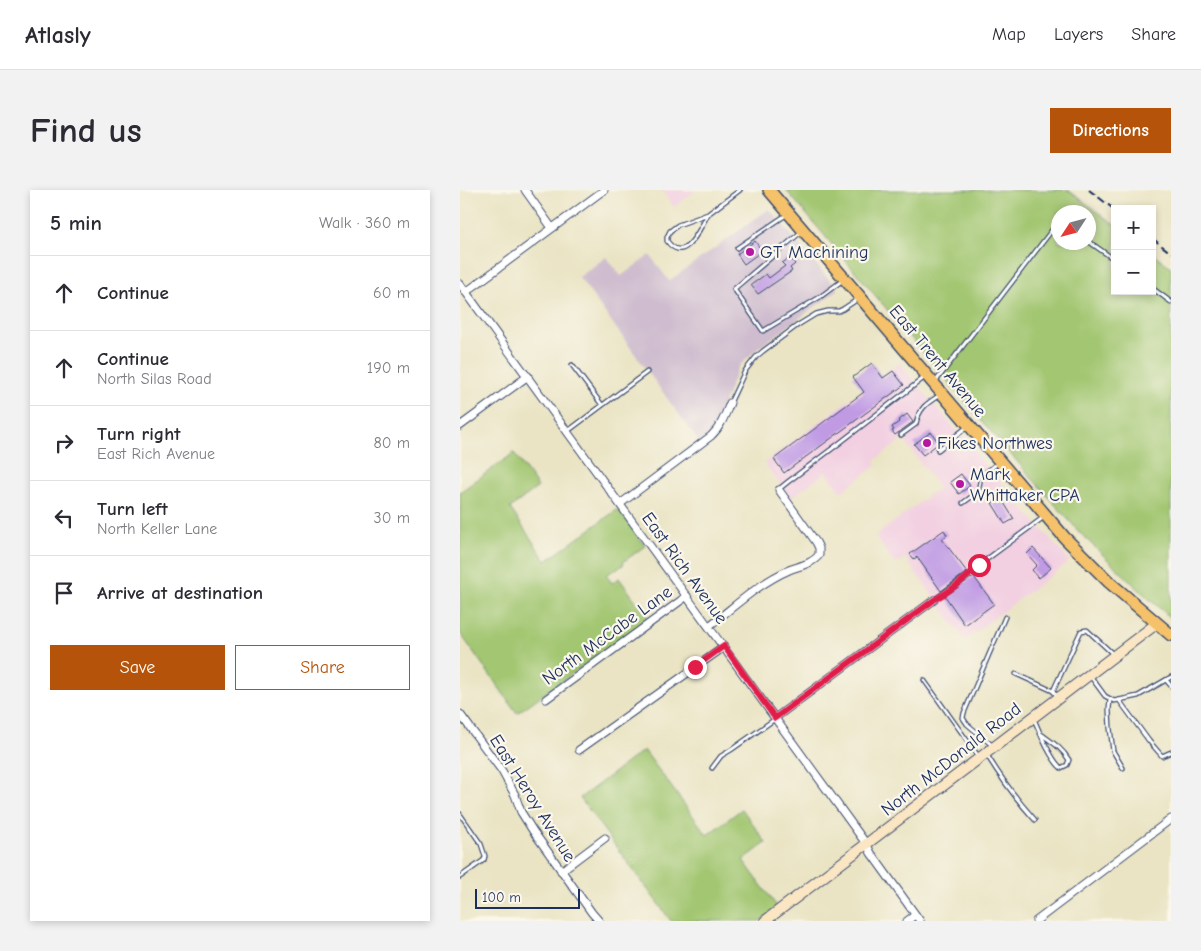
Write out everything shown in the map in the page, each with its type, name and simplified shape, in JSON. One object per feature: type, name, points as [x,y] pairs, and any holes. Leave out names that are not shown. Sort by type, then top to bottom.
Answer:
[{"type":"main road","name":"East Trent Avenue","points":[[769,190],[1065,538],[1109,582],[1171,636]]},
{"type":"street","points":[[525,190],[552,228]]},
{"type":"street","points":[[466,292],[600,191]]},
{"type":"street","name":"East Rich Avenue","points":[[460,284],[724,646],[917,918]]},
{"type":"street","points":[[460,426],[528,376]]},
{"type":"street","points":[[620,504],[716,431],[730,403]]},
{"type":"street","points":[[709,626],[768,580],[814,560],[819,555],[819,548],[816,542],[779,490]]},
{"type":"street","name":"North McCabe Lane","points":[[546,699],[687,596]]},
{"type":"street","points":[[775,718],[934,600]]},
{"type":"street","name":"North McDonald Road","points":[[764,921],[867,845],[1033,716],[1056,694],[1089,674],[1156,624]]},
{"type":"street","points":[[579,750],[724,646]]},
{"type":"street","name":"East Heroy Avenue","points":[[460,714],[502,771],[532,831],[599,921]]},
{"type":"street","points":[[1036,921],[1171,819]]},
{"type":"street","points":[[561,871],[605,838]]},
{"type":"street","points":[[907,921],[917,918]]},
{"type":"lane","points":[[708,214],[693,241],[679,250],[672,248],[667,241],[670,231],[678,225],[708,214],[740,190]]},
{"type":"lane","points":[[737,248],[789,213]]},
{"type":"lane","points":[[803,230],[734,289],[763,331],[820,298],[845,279]]},
{"type":"lane","points":[[779,490],[788,481],[837,445],[931,379],[1051,231]]},
{"type":"lane","points":[[1096,247],[1111,257]]},
{"type":"lane","points":[[1156,291],[1171,302]]},
{"type":"lane","points":[[730,403],[744,371],[763,351],[816,314],[844,310],[860,297]]},
{"type":"lane","points":[[572,365],[602,405]]},
{"type":"lane","points":[[568,431],[647,372]]},
{"type":"lane","points":[[901,435],[916,424],[918,414],[928,402],[943,394]]},
{"type":"lane","points":[[938,450],[970,425]]},
{"type":"lane","points":[[964,502],[978,492],[981,476],[1000,461]]},
{"type":"lane","points":[[934,600],[950,590],[979,565],[1046,515]]},
{"type":"lane","points":[[1005,617],[963,718],[1022,806],[1035,820]]},
{"type":"lane","points":[[1016,674],[1056,694],[1081,631],[1087,630],[1115,655]]},
{"type":"lane","points":[[1089,674],[1105,696],[1114,701],[1138,696],[1171,677]]},
{"type":"lane","points":[[924,680],[986,752]]},
{"type":"lane","points":[[1166,680],[1171,686]]},
{"type":"lane","points":[[1110,699],[1110,728],[1113,751],[1123,768]]},
{"type":"lane","points":[[1119,700],[1162,756],[1171,752]]},
{"type":"lane","points":[[1033,716],[1041,734],[1055,763],[1061,768],[1067,765],[1068,760],[1064,752],[1041,734]]},
{"type":"lane","points":[[712,768],[721,756],[775,718]]},
{"type":"lane","points":[[460,814],[480,844],[485,856],[484,860],[460,877]]},
{"type":"shaded area","points":[[662,190],[696,190],[674,207]]},
{"type":"shaded area","points":[[769,209],[838,290],[757,349],[741,364],[724,402],[727,404],[715,430],[699,442],[579,277],[606,257],[621,276],[650,255],[669,281]]},
{"type":"shaded area","points":[[899,363],[1070,561],[965,640],[905,558],[895,564],[875,536],[939,488],[903,439],[874,461],[877,465],[841,492],[826,472],[791,498],[764,463]]},
{"type":"green space","points":[[786,190],[1068,190],[1088,205],[1051,205],[1051,250],[1096,250],[1096,211],[1111,222],[1111,295],[1156,295],[1156,256],[1171,267],[1171,618],[1081,534],[978,417]]},
{"type":"green space","points":[[514,453],[538,487],[510,508],[546,561],[618,509],[645,546],[623,562],[624,564],[616,570],[606,575],[612,583],[619,578],[649,619],[517,713],[460,633],[460,492]]},
{"type":"green space","points":[[644,750],[707,835],[742,809],[766,843],[743,860],[778,908],[760,921],[671,921],[580,798]]},
{"type":"building","name":"GT Machining","points":[[755,241],[762,251],[744,264],[737,254]]},
{"type":"building","points":[[790,258],[795,264],[790,268],[792,271],[758,294],[751,285],[766,274],[769,278],[785,266],[782,263]]},
{"type":"building","points":[[872,363],[883,378],[893,371],[904,385],[784,473],[774,459],[864,392],[853,377]]},
{"type":"building","points":[[907,414],[913,422],[895,435],[892,427]]},
{"type":"building","name":"Fikes Northwes","points":[[931,432],[939,443],[923,455],[914,444]]},
{"type":"building","name":"Mark Whittaker CPA","points":[[961,474],[970,486],[959,494],[950,482]]},
{"type":"building","points":[[1001,498],[1014,519],[1005,524],[992,503]]},
{"type":"building","points":[[944,530],[947,535],[942,539],[967,572],[941,591],[917,557],[914,559],[910,554]]},
{"type":"building","points":[[1033,548],[1051,568],[1039,578],[1032,570],[1037,565],[1027,554]]},
{"type":"building","points":[[974,577],[994,604],[965,625],[945,596]]},
{"type":"railway","points":[[1089,190],[1111,207]]},
{"type":"railway","points":[[1156,241],[1171,253]]},
{"type":"place","name":"GT Machining","points":[[750,252]]},
{"type":"place","name":"Fikes Northwes","points":[[927,443]]},
{"type":"place","name":"Mark Whittaker CPA","points":[[960,484]]},
{"type":"route","points":[[695,667],[724,646],[775,718],[943,595],[979,565]]}]
